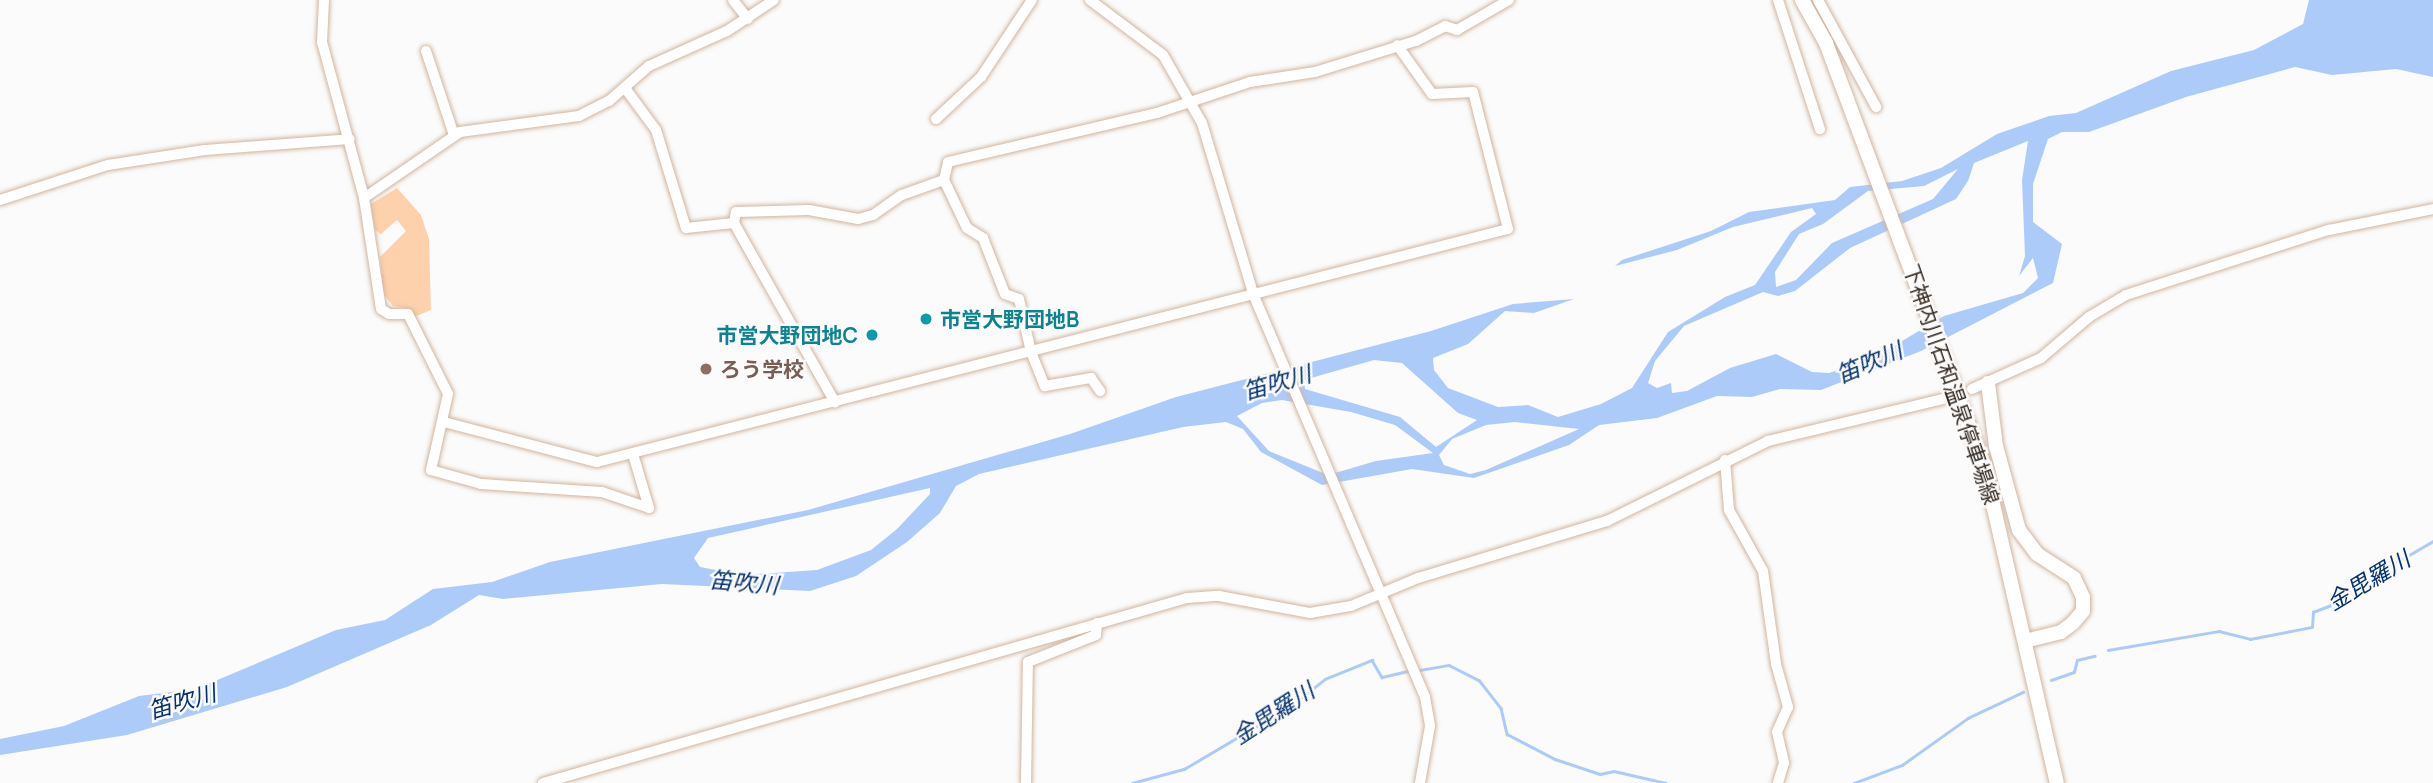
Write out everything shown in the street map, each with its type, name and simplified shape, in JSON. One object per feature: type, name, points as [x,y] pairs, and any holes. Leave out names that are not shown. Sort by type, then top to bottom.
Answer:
[{"type":"main road","name":"下神内川石和温泉停車場線","points":[[1802,0],[1826,43],[1984,465],[2057,783]]},
{"type":"main road","points":[[1988,383],[1996,446],[2020,530],[2037,554],[2074,578],[2083,597],[2083,611],[2073,623],[2061,632],[2026,641]]},
{"type":"street","points":[[324,0],[322,42],[364,198],[381,309],[389,314],[408,314],[448,394],[444,422],[431,470],[481,484],[602,492],[649,508],[633,454]]},
{"type":"street","points":[[733,0],[748,19]]},
{"type":"street","points":[[364,198],[454,135],[579,116],[625,88],[649,65],[748,19],[774,0]]},
{"type":"street","points":[[936,119],[981,77],[1032,0]]},
{"type":"street","points":[[1090,0],[1163,55],[1192,103],[1212,148],[1254,296],[1281,352],[1424,697],[1430,726],[1420,783]]},
{"type":"street","points":[[1100,391],[1091,378],[1045,387],[1031,352],[1019,299],[1005,293],[983,238],[967,228],[944,180],[948,163],[1192,103],[1250,82],[1315,72],[1445,26],[1457,30],[1509,0]]},
{"type":"street","points":[[1779,0],[1820,129]]},
{"type":"street","points":[[1818,0],[1876,107]]},
{"type":"street","points":[[444,422],[597,462],[1508,229],[1473,92],[1432,94],[1397,45]]},
{"type":"street","points":[[426,51],[454,135]]},
{"type":"street","points":[[625,88],[656,130],[686,228],[734,223]]},
{"type":"street","points":[[0,200],[108,165],[205,150],[350,139]]},
{"type":"street","points":[[835,401],[734,223],[736,212],[809,210],[858,219],[873,215],[902,195],[944,180]]},
{"type":"street","points":[[1972,389],[2041,358],[2090,317],[2135,292],[2329,230],[2433,209]]},
{"type":"street","points":[[543,783],[1186,598],[1219,596],[1310,612],[1351,606],[1382,593],[1607,521],[1725,460],[1768,441],[1947,398]]},
{"type":"street","points":[[1725,460],[1729,510],[1763,571],[1776,664],[1788,707],[1777,733],[1784,763],[1778,783]]},
{"type":"street","points":[[1026,783],[1028,662],[1096,635],[1097,623]]},
{"type":"shaded area","points":[[397,188],[421,215],[429,239],[431,310],[414,317],[410,309],[393,306],[383,293],[380,257],[406,231],[397,220],[381,234],[375,230],[371,204]]},
{"type":"water","name":"笛吹川","points":[[2309,0],[2433,0],[2433,77],[2396,69],[2332,75],[2295,67],[2186,97],[2089,132],[2062,132],[2048,139],[2033,184],[2033,222],[2062,244],[2053,283],[1921,351],[1821,390],[1780,389],[1752,397],[1717,396],[1657,418],[1599,425],[1569,445],[1474,478],[1412,469],[1322,485],[1261,452],[1243,429],[1226,422],[1183,427],[979,474],[956,486],[940,513],[907,542],[856,576],[810,591],[662,584],[503,599],[479,595],[431,625],[287,687],[127,735],[0,755],[0,739],[64,726],[139,696],[196,689],[336,630],[385,620],[433,589],[492,582],[550,562],[808,510],[1070,434],[1176,397],[1431,331],[1513,304],[1574,299],[1534,313],[1505,311],[1468,344],[1433,358],[1434,370],[1448,388],[1498,407],[1528,405],[1558,417],[1601,404],[1632,388],[1668,332],[1725,297],[1755,285],[1791,232],[1816,214],[1812,208],[1733,227],[1677,250],[1615,266],[1622,260],[1711,231],[1749,212],[1835,200],[1850,187],[1902,181],[1941,168],[1997,134],[2049,116],[2076,113],[2171,71],[2254,50],[2303,24]],"holes":[[[2028,141],[2022,180],[2025,256],[2019,276],[2033,258],[2038,278],[2023,293],[1944,316],[1870,360],[1829,373],[1812,372],[1776,354],[1730,368],[1687,391],[1672,393],[1671,383],[1657,388],[1648,383],[1655,361],[1684,326],[1763,292],[1778,296],[1795,291],[1850,248],[1956,199],[1968,181],[1974,163]],[[1958,169],[1933,199],[1832,243],[1796,280],[1776,287],[1775,272],[1799,234],[1823,224],[1868,191],[1924,186]],[[1374,360],[1402,363],[1458,413],[1477,420],[1436,447],[1400,417],[1305,389],[1304,380]],[[1282,400],[1351,412],[1395,425],[1433,453],[1376,461],[1328,475],[1269,451],[1237,416],[1262,403]],[[1515,422],[1579,429],[1486,470],[1470,474],[1444,465],[1439,455],[1452,439],[1486,425]],[[930,488],[930,494],[897,529],[871,550],[817,570],[742,575],[700,567],[694,558],[708,538]]]},
{"type":"waterway","name":"金毘羅川","points":[[2108,650],[2219,631],[2250,639],[2312,627],[2313,612],[2337,603],[2346,592],[2433,541]]},
{"type":"waterway","name":"金毘羅川","points":[[2051,680],[2074,672],[2077,660],[2095,656]]},
{"type":"waterway","name":"金毘羅川","points":[[1132,783],[1184,769],[1291,706],[1325,679],[1372,660],[1382,677],[1408,671]]},
{"type":"waterway","name":"金毘羅川","points":[[1420,670],[1449,665],[1479,680],[1501,708],[1507,734],[1555,759],[1600,774],[1614,771],[1666,783]]},
{"type":"waterway","name":"金毘羅川","points":[[1854,783],[1902,765],[1968,718],[2023,692]]},
{"type":"place","name":"市営大野団地B","points":[[926,319]]},
{"type":"place","name":"市営大野団地C","points":[[872,335]]},
{"type":"place","name":"ろう学校","points":[[706,369]]}]
